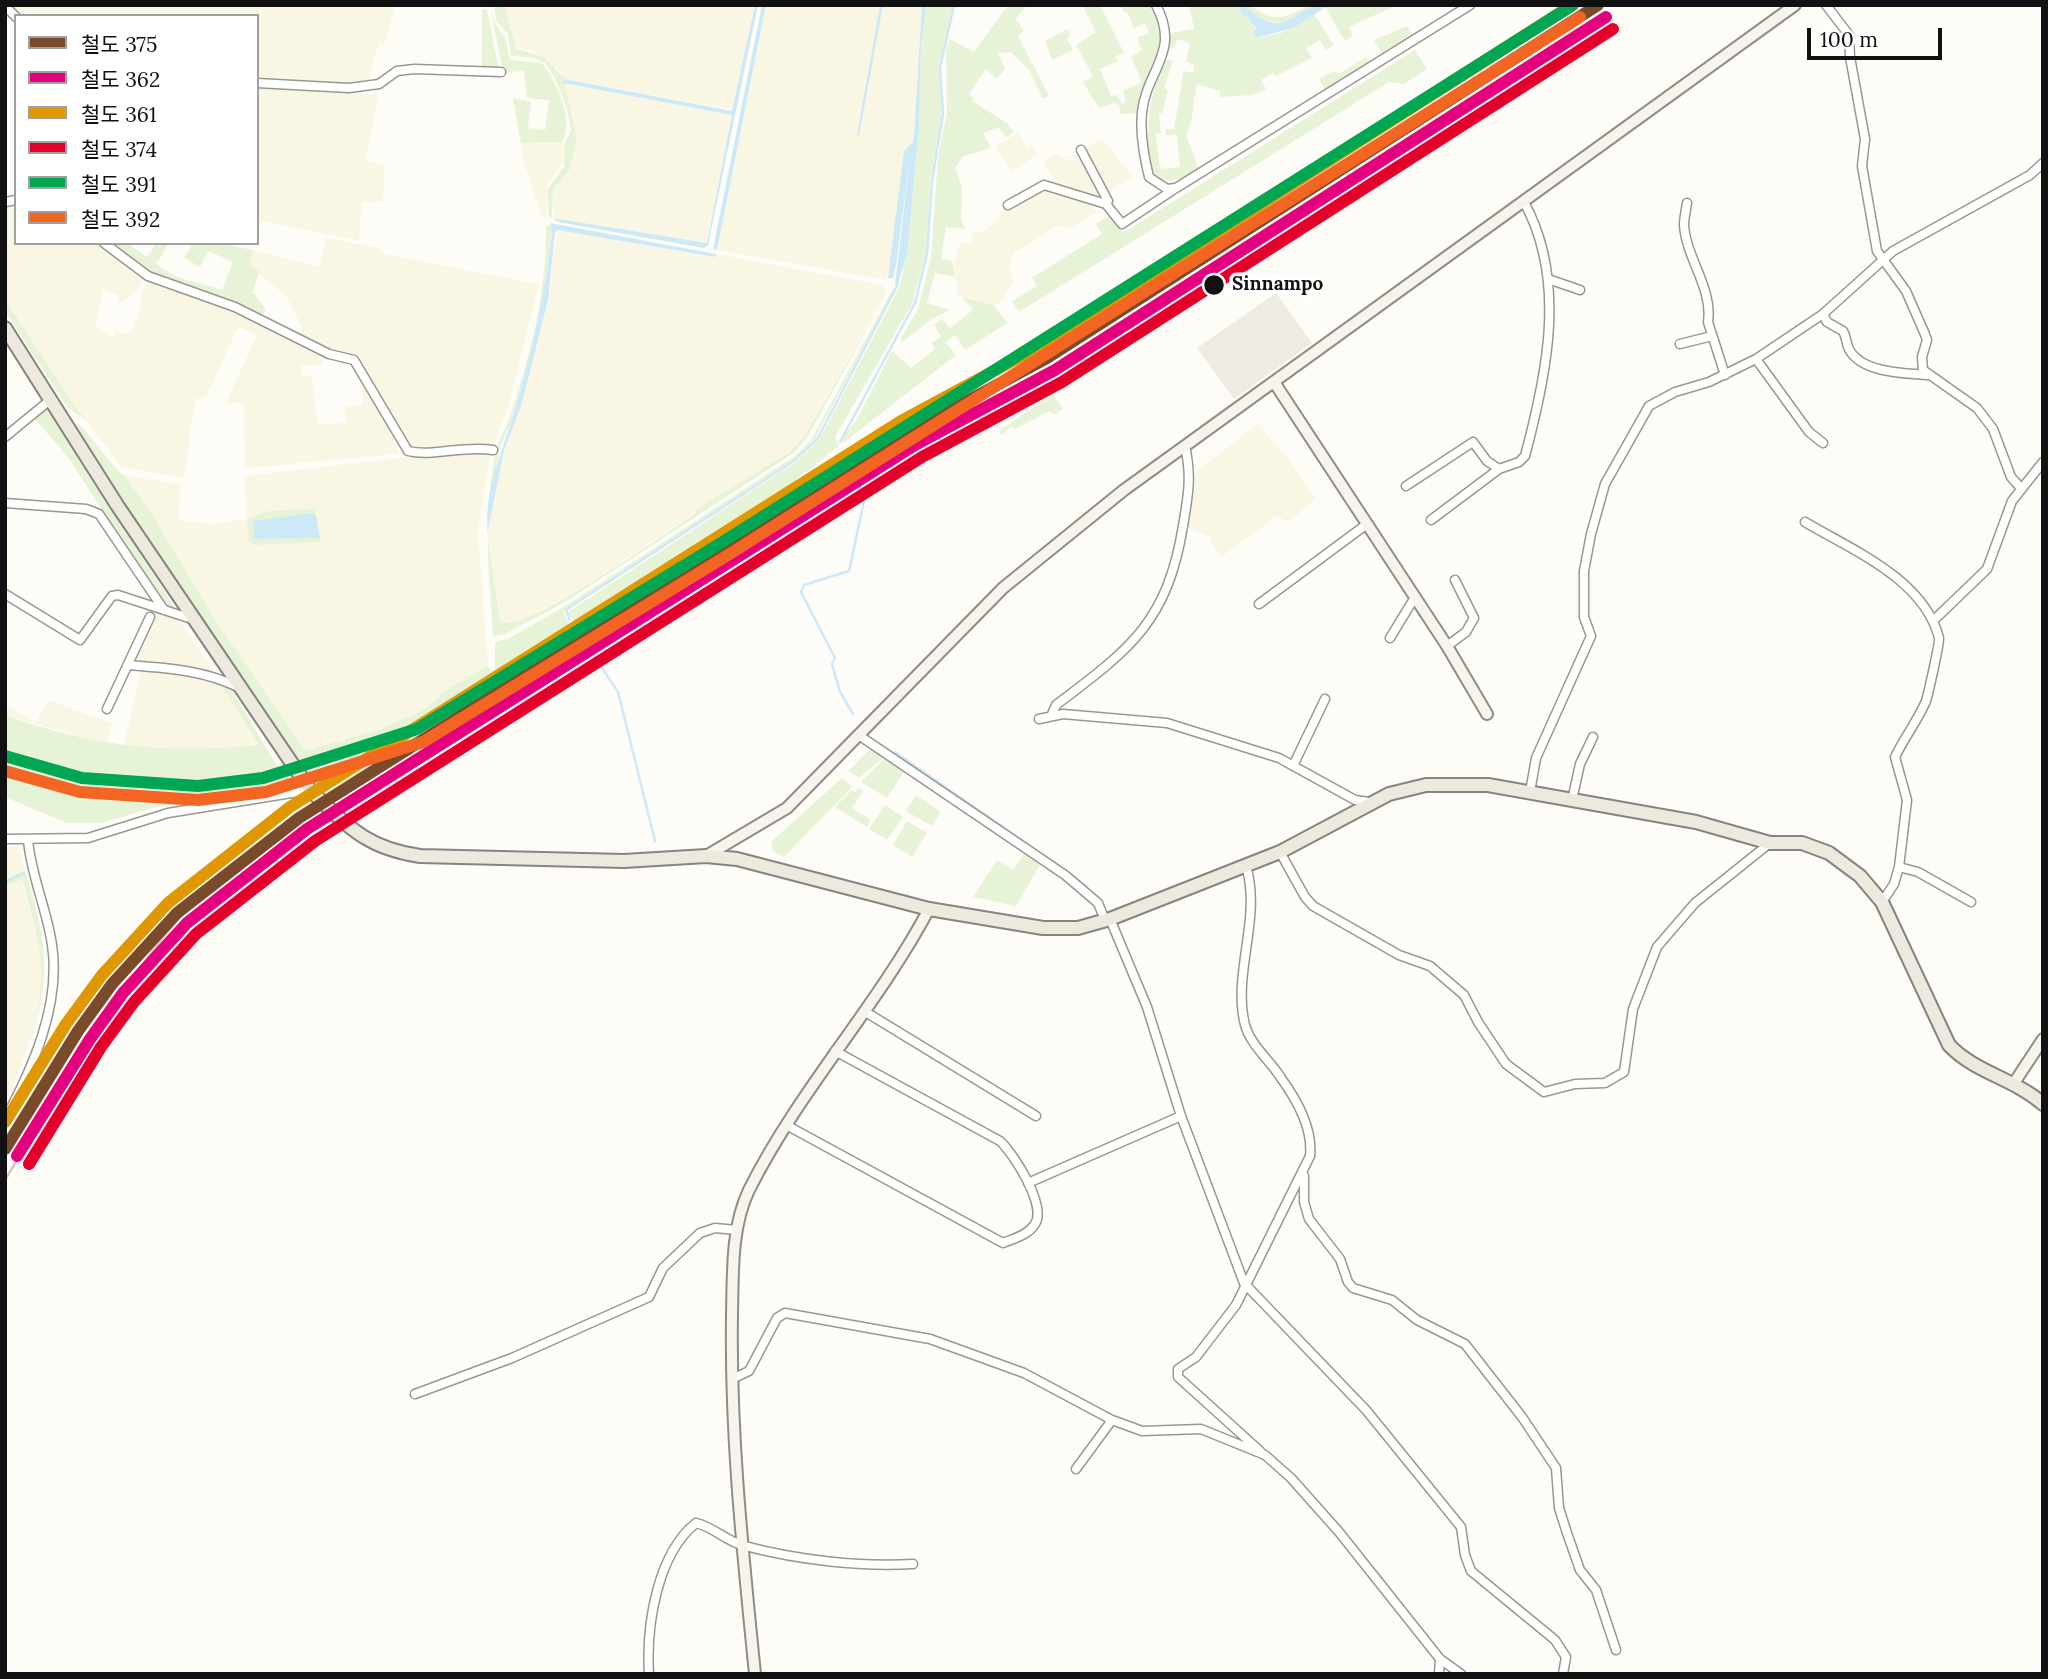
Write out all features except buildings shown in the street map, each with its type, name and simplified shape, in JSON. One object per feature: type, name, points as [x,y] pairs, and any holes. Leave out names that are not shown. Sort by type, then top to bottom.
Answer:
[{"type":"main road","points":[[706,856],[787,808],[860,736],[962,627],[1018,574],[1185,446],[1795,5]]},
{"type":"main road","points":[[5,328],[192,619],[285,756],[335,815],[352,831],[380,846],[420,856],[624,861],[706,856],[737,859],[929,909],[1043,928],[1077,928],[1107,920],[1280,852],[1369,802],[1407,789],[1437,784],[1468,784],[1530,792],[1696,822],[1770,843],[1802,843],[1829,853],[1860,876],[1882,902],[1949,1045],[1967,1061],[2014,1083],[2043,1104]]},
{"type":"main road","points":[[1274,382],[1447,646],[1487,714]]},
{"type":"main road","points":[[755,1674],[742,1546],[732,1379],[733,1272],[737,1230],[749,1189],[835,1051],[904,957],[929,909]]},
{"type":"main road","points":[[2014,1083],[2043,1039]]},
{"type":"street","points":[[1156,5],[1165,23],[1167,38],[1142,112],[1145,160],[1149,177],[1156,184],[1176,188]]},
{"type":"street","points":[[1008,205],[1044,185],[1106,204],[1122,224],[1470,5]]},
{"type":"street","points":[[1826,5],[1849,35],[1850,57],[1865,139],[1863,166],[1881,260],[1906,291],[1924,332],[1927,340],[1921,365],[1927,374],[1977,408],[1993,429],[2011,477],[2020,487]]},
{"type":"street","points":[[259,83],[349,88],[379,85],[397,71],[414,69],[501,72]]},
{"type":"street","points":[[1081,150],[1108,201],[1106,204]]},
{"type":"street","points":[[1530,792],[1536,758],[1591,636],[1584,617],[1584,571],[1605,484],[1649,406],[1675,392],[1725,375],[1756,359],[1823,314],[1881,260],[2030,175],[2043,163]]},
{"type":"street","points":[[1431,520],[1499,469],[1519,462],[1525,456],[1545,378],[1548,279],[1542,241],[1524,202]]},
{"type":"street","points":[[1686,203],[1686,237],[1703,282],[1712,336],[1725,375]]},
{"type":"street","points":[[107,245],[148,276],[235,307],[329,354],[354,360],[408,451],[418,453],[472,447],[493,450]]},
{"type":"street","points":[[1548,279],[1580,290]]},
{"type":"street","points":[[1823,314],[1827,322],[1843,331],[1848,348],[1859,361],[1878,368],[1927,374]]},
{"type":"street","points":[[1680,344],[1712,336]]},
{"type":"street","points":[[1756,359],[1809,432],[1823,443]]},
{"type":"street","points":[[5,437],[50,400]]},
{"type":"street","points":[[1406,486],[1473,442],[1487,461],[1499,469]]},
{"type":"street","points":[[1052,714],[1056,705],[1126,649],[1161,602],[1174,573],[1191,474],[1185,446]]},
{"type":"street","points":[[1933,621],[1987,569],[2000,539],[2004,519],[2020,487],[2043,462]]},
{"type":"street","points":[[5,503],[86,509],[99,513],[164,610]]},
{"type":"street","points":[[1805,522],[1886,570],[1909,590],[1933,621],[1940,640],[1931,670],[1927,699],[1895,757],[1907,800],[1899,867],[1894,884],[1882,902]]},
{"type":"street","points":[[1259,604],[1367,524]]},
{"type":"street","points":[[1447,646],[1466,632],[1474,618],[1455,580]]},
{"type":"street","points":[[5,594],[80,639],[111,596],[192,619]]},
{"type":"street","points":[[1390,638],[1415,597]]},
{"type":"street","points":[[107,709],[150,617]]},
{"type":"street","points":[[128,665],[186,670],[209,675],[239,687]]},
{"type":"street","points":[[1293,766],[1325,699]]},
{"type":"street","points":[[1040,719],[1052,714],[1167,723],[1252,749],[1293,766],[1355,800],[1369,802]]},
{"type":"street","points":[[860,736],[1065,875],[1097,903],[1147,1007],[1181,1116],[1244,1283],[1366,1410],[1461,1527],[1465,1555],[1471,1571],[1555,1640],[1566,1657],[1563,1674]]},
{"type":"street","points":[[1572,800],[1580,764],[1593,737]]},
{"type":"street","points":[[5,839],[88,838],[168,813],[315,794]]},
{"type":"street","points":[[5,1119],[37,1046],[53,998],[55,980],[52,945],[32,870],[28,840]]},
{"type":"street","points":[[1280,852],[1305,897],[1313,906],[1399,955],[1430,966],[1464,995],[1506,1064],[1544,1092],[1575,1084],[1605,1083],[1625,1072],[1633,1009],[1657,947],[1695,903],[1770,843]]},
{"type":"street","points":[[1246,866],[1252,900],[1242,1010],[1246,1029],[1282,1078],[1304,1119],[1312,1142],[1304,1172],[1225,1321],[1196,1357],[1178,1369],[1178,1377],[1291,1478],[1339,1532],[1440,1659],[1461,1674]]},
{"type":"street","points":[[1899,867],[1918,872],[1970,901]]},
{"type":"street","points":[[864,1011],[1036,1116]]},
{"type":"street","points":[[788,1126],[1003,1243],[1024,1235],[1036,1223],[1040,1212],[1028,1184],[1008,1149],[1000,1141],[835,1051]]},
{"type":"street","points":[[1028,1184],[1181,1116]]},
{"type":"street","points":[[1304,1172],[1304,1202],[1309,1219],[1340,1259],[1348,1282],[1353,1288],[1392,1300],[1417,1320],[1465,1344],[1522,1417],[1556,1468],[1563,1521],[1580,1570],[1596,1590],[1616,1650]]},
{"type":"street","points":[[415,1394],[512,1358],[649,1297],[663,1268],[700,1233],[715,1228],[737,1230]]},
{"type":"street","points":[[732,1379],[749,1371],[777,1318],[785,1313],[930,1339],[1024,1373],[1112,1420],[1142,1431],[1201,1429],[1265,1455]]},
{"type":"street","points":[[1076,1469],[1112,1420]]},
{"type":"street","points":[[649,1674],[648,1656],[662,1570],[672,1548],[696,1523],[706,1525],[742,1546],[866,1567],[913,1564]]},
{"type":"street","points":[[1439,1674],[1440,1659]]},
{"type":"shaded area","points":[[8,5],[396,5],[384,44],[379,43],[368,79],[344,86],[259,81],[259,14],[16,14]]},
{"type":"shaded area","points":[[504,5],[755,5],[734,110],[564,79],[557,68],[534,52],[514,46],[515,40],[504,14]]},
{"type":"shaded area","points":[[766,5],[880,5],[857,135],[883,5],[922,5],[914,135],[913,142],[904,151],[894,253],[886,280],[717,250]]},
{"type":"shaded area","points":[[563,83],[733,115],[707,243],[559,220],[554,216],[553,190],[570,169],[577,139]]},
{"type":"shaded area","points":[[259,86],[378,95],[366,160],[385,165],[383,202],[362,202],[359,241],[259,220]]},
{"type":"shaded area","points":[[1018,133],[1027,148],[1032,145],[1038,155],[1011,171],[995,146]]},
{"type":"shaded area","points":[[1102,138],[1133,177],[1106,192],[1084,149]]},
{"type":"shaded area","points":[[562,142],[563,162],[546,186],[547,218],[543,219],[524,163],[521,143]]},
{"type":"shaded area","points":[[1080,153],[1104,200],[1058,186],[1044,162],[1054,154],[1069,160]]},
{"type":"shaded area","points":[[1042,188],[1097,204],[1094,208],[1097,212],[1069,229],[1058,225],[1018,251],[1015,249],[1009,266],[1014,282],[1004,294],[1007,298],[994,305],[958,295],[954,263],[960,243],[971,243],[972,232],[982,232],[999,218],[998,214]]},
{"type":"shaded area","points":[[14,204],[14,245],[104,245],[145,277],[136,292],[119,304],[119,295],[103,289],[95,327],[113,337],[116,331],[128,334],[133,332],[141,295],[149,279],[235,309],[323,355],[322,365],[301,366],[302,377],[311,376],[318,425],[346,422],[344,407],[363,405],[361,378],[392,431],[398,454],[245,468],[244,403],[226,403],[257,335],[238,327],[206,397],[195,399],[184,478],[122,467],[76,408],[5,299],[5,205]]},
{"type":"shaded area","points":[[557,230],[714,257],[716,254],[883,285],[887,290],[804,437],[791,451],[696,509],[696,512],[582,588],[517,623],[504,623],[500,620],[488,530],[504,451],[522,403],[548,300]]},
{"type":"shaded area","points":[[327,238],[380,248],[380,253],[539,284],[508,408],[493,444],[410,448],[359,360],[330,352],[303,338],[302,327],[287,297],[249,265],[253,250],[319,267]]},
{"type":"shaded area","points":[[1276,293],[1312,343],[1234,399],[1197,348]]},
{"type":"shaded area","points":[[1257,424],[1288,458],[1316,499],[1288,522],[1277,516],[1221,557],[1210,540],[1212,538],[1185,526],[1196,472]]},
{"type":"shaded area","points":[[467,450],[490,456],[478,533],[488,665],[445,691],[425,709],[381,729],[304,752],[212,615],[153,515],[124,475],[181,485],[178,520],[213,524],[247,519],[245,476]],"holes":[[[315,508],[319,542],[268,511]]]},
{"type":"shaded area","points":[[156,612],[178,619],[214,672],[135,661]]},
{"type":"shaded area","points":[[141,669],[210,677],[223,688],[260,745],[206,750],[124,746]]},
{"type":"shaded area","points":[[48,700],[113,724],[106,744],[5,715],[8,707],[36,722]]},
{"type":"shaded area","points":[[5,846],[19,847],[25,870],[5,880]]},
{"type":"shaded area","points":[[21,878],[40,946],[43,980],[33,1033],[5,1105],[5,886]]},
{"type":"green space","points":[[490,5],[496,25],[505,38],[510,60],[542,63],[553,80],[565,112],[562,142],[521,143],[513,98],[531,102],[528,128],[545,130],[549,100],[527,98],[524,71],[503,72]]},
{"type":"green space","points":[[494,5],[504,5],[517,49],[544,57],[563,77],[577,139],[570,169],[553,190],[552,218],[549,217],[547,190],[564,167],[564,145],[571,130],[567,109],[556,80],[546,64],[534,58],[511,56],[508,34],[496,20]]},
{"type":"green space","points":[[927,5],[953,5],[939,68],[942,114],[930,180],[926,253],[912,304],[835,437],[839,446],[787,487],[574,622],[568,612],[796,462],[820,439],[900,286],[907,255],[919,129],[921,43]]},
{"type":"green space","points":[[1008,5],[1028,5],[1015,19],[1024,30],[1018,36],[1049,96],[1043,99],[1029,70],[1011,52],[998,53],[1005,68],[997,79],[986,69],[969,94],[974,98],[972,101],[1007,123],[1014,132],[1005,138],[999,127],[983,133],[991,148],[962,157],[955,168],[962,187],[961,220],[965,229],[946,227],[941,259],[952,261],[955,277],[935,273],[927,303],[950,310],[932,319],[902,342],[900,340],[918,309],[931,257],[938,155],[947,113],[946,48],[950,39],[974,52]]},
{"type":"green space","points":[[1082,5],[1100,5],[1124,53],[1116,56],[1118,61],[1100,69],[1111,96],[1117,95],[1122,104],[1126,102],[1123,91],[1142,82],[1131,57],[1142,50],[1137,38],[1149,33],[1145,23],[1134,28],[1128,13],[1125,13],[1120,5],[1152,5],[1154,8],[1164,31],[1155,70],[1139,113],[1121,114],[1119,106],[1114,103],[1099,108],[1083,82],[1093,76],[1076,45],[1096,32]]},
{"type":"green space","points":[[1189,5],[1235,5],[1256,29],[1257,38],[1281,33],[1314,14],[1334,45],[1326,50],[1320,40],[1306,48],[1312,58],[1276,76],[1273,73],[1261,80],[1266,89],[1252,95],[1220,97],[1220,91],[1197,84],[1191,122],[1186,134],[1199,170],[1180,179],[1169,180],[1157,176],[1151,170],[1146,134],[1149,133],[1153,95],[1165,59],[1173,61],[1164,88],[1168,90],[1162,113],[1159,114],[1161,133],[1156,134],[1160,169],[1180,167],[1177,135],[1166,135],[1166,129],[1174,129],[1184,71],[1193,73],[1195,65],[1186,61],[1190,43],[1177,39],[1174,48],[1169,47],[1170,33],[1194,29]]},
{"type":"green space","points":[[1243,5],[1275,17],[1319,5],[1280,23],[1263,19]]},
{"type":"green space","points":[[1397,5],[1349,27],[1353,36],[1345,41],[1325,7]]},
{"type":"green space","points":[[487,9],[499,71],[482,70],[482,10]]},
{"type":"green space","points":[[1407,26],[1412,35],[1382,53],[1374,40]]},
{"type":"green space","points":[[1067,29],[1071,35],[1067,39],[1073,50],[1052,60],[1045,41]]},
{"type":"green space","points":[[1415,50],[1427,69],[1404,84],[1389,82],[1019,312],[1012,301],[1037,286],[1032,278],[1102,234],[1096,224],[1111,214],[1123,233]]},
{"type":"green space","points":[[1366,57],[1370,64],[1326,91],[1319,79],[1335,71],[1339,74]]},
{"type":"green space","points":[[546,225],[552,227],[544,305],[515,413],[500,447],[488,514],[496,449],[510,416],[537,319],[544,272]]},
{"type":"green space","points":[[111,245],[130,245],[147,257],[156,245],[168,245],[156,264],[177,277],[222,290],[233,262],[208,251],[200,267],[184,258],[192,245],[229,245],[253,250],[249,265],[259,271],[253,292],[266,310],[261,316],[149,275]]},
{"type":"green space","points":[[895,285],[815,438],[794,460],[565,609],[563,613],[570,625],[516,660],[517,665],[428,718],[381,737],[299,763],[205,627],[72,421],[84,429],[124,475],[153,515],[212,615],[305,751],[381,729],[425,709],[445,691],[488,665],[490,670],[495,669],[495,642],[508,639],[567,605],[795,456],[811,440]]},
{"type":"green space","points":[[887,293],[808,436],[795,452],[565,602],[505,634],[493,636],[488,536],[500,620],[504,623],[520,620],[543,610],[600,577],[696,513],[696,509],[791,451],[804,437]]},
{"type":"green space","points":[[962,297],[994,305],[1007,323],[965,350],[955,335],[946,342],[956,355],[843,443],[842,438],[856,421],[892,351],[911,368],[935,349],[932,343],[941,336],[934,325],[942,319],[950,328],[973,310]]},
{"type":"green space","points":[[5,299],[87,421],[67,407],[5,311]]},
{"type":"green space","points":[[1053,394],[1063,409],[1053,415],[1050,411],[1014,429],[1011,426],[1002,435],[999,431]]},
{"type":"green space","points":[[46,406],[176,610],[165,608],[68,457],[34,418]]},
{"type":"green space","points":[[315,508],[316,515],[309,513],[254,521],[254,539],[320,538],[320,542],[254,545],[249,541],[247,519],[268,511]]},
{"type":"green space","points":[[210,677],[231,689],[279,769],[211,780],[141,781],[72,772],[5,753],[5,715],[69,734],[130,745],[193,749],[259,745],[223,688]]},
{"type":"green space","points":[[495,688],[328,796],[306,772],[399,741]]},
{"type":"green space","points":[[872,747],[885,756],[859,778],[849,771]]},
{"type":"green space","points":[[886,757],[905,770],[887,798],[861,782]]},
{"type":"green space","points":[[5,760],[75,779],[145,788],[216,787],[288,777],[291,783],[289,787],[156,807],[101,823],[67,823],[5,797]]},
{"type":"green space","points":[[842,778],[852,787],[784,857],[774,852],[771,845],[773,840]]},
{"type":"green space","points":[[858,788],[863,791],[852,808],[871,820],[867,827],[835,807],[852,790],[856,792]]},
{"type":"green space","points":[[916,795],[941,812],[932,826],[906,811]]},
{"type":"green space","points":[[885,805],[903,817],[887,840],[869,829]]},
{"type":"green space","points":[[907,821],[927,833],[912,857],[893,845]]},
{"type":"green space","points":[[1024,854],[1040,865],[1016,906],[973,897],[997,860],[1013,870]]},
{"type":"green space","points":[[25,870],[44,951],[43,989],[33,1033],[41,972],[37,938],[22,879],[5,886],[5,880]]},
{"type":"water","points":[[755,5],[758,5],[708,245],[704,248],[558,222],[552,218],[707,243],[732,115],[563,83],[564,79],[732,111]]},
{"type":"water","points":[[762,5],[766,5],[717,250],[713,249]]},
{"type":"water","points":[[880,5],[883,5],[859,136],[857,135]]},
{"type":"water","points":[[922,5],[927,5],[921,43],[919,129],[907,255],[898,284],[895,285],[911,149],[896,265],[893,278],[888,278],[904,151],[913,142],[914,135]]},
{"type":"water","points":[[1235,5],[1243,5],[1259,17],[1280,23],[1315,7],[1329,5],[1295,27],[1257,38],[1254,34],[1256,28]]},
{"type":"water","points":[[550,223],[716,254],[715,257],[557,230],[548,300],[522,403],[504,451],[488,530],[491,485],[515,410],[538,322],[552,232]]},
{"type":"water","points":[[309,513],[316,515],[320,538],[254,539],[254,521]]},
{"type":"waterway","points":[[840,442],[915,303],[927,254],[932,180],[943,114],[940,68],[954,5]]},
{"type":"waterway","points":[[570,620],[566,610],[570,607],[794,461],[818,438],[898,284]]},
{"type":"waterway","points":[[853,473],[864,501],[849,571],[804,585],[801,592],[835,658],[832,664],[840,692],[853,714]]},
{"type":"waterway","points":[[588,647],[618,692],[655,841]]},
{"type":"waterway","points":[[895,752],[1059,866]]},
{"type":"waterway","points":[[5,882],[24,873]]},
{"type":"waterway","points":[[1070,874],[1087,887]]},
{"type":"railway","points":[[5,1180],[125,989],[180,917],[210,884]]},
{"type":"rail line","name":"361","points":[[5,1122],[66,1024],[102,975],[168,903],[290,807],[901,421],[1040,346],[1572,5]]},
{"type":"rail line","name":"391","points":[[5,756],[82,778],[198,786],[263,778],[417,729],[721,543],[1573,5]]},
{"type":"rail line","name":"375","points":[[5,1149],[78,1031],[112,984],[177,913],[299,818],[908,433],[1047,358],[1598,5]]},
{"type":"rail line","name":"392","points":[[5,771],[80,792],[198,800],[266,792],[423,742],[728,555],[1580,17]]},
{"type":"rail line","name":"362","points":[[17,1156],[90,1039],[123,993],[187,923],[307,829],[915,445],[1055,370],[1606,17]]},
{"type":"rail line","name":"374","points":[[29,1164],[101,1047],[134,1002],[196,934],[315,841],[922,457],[1062,382],[1613,29]]},
{"type":"place","name":"Sinnampo","points":[[1214,285]]}]
